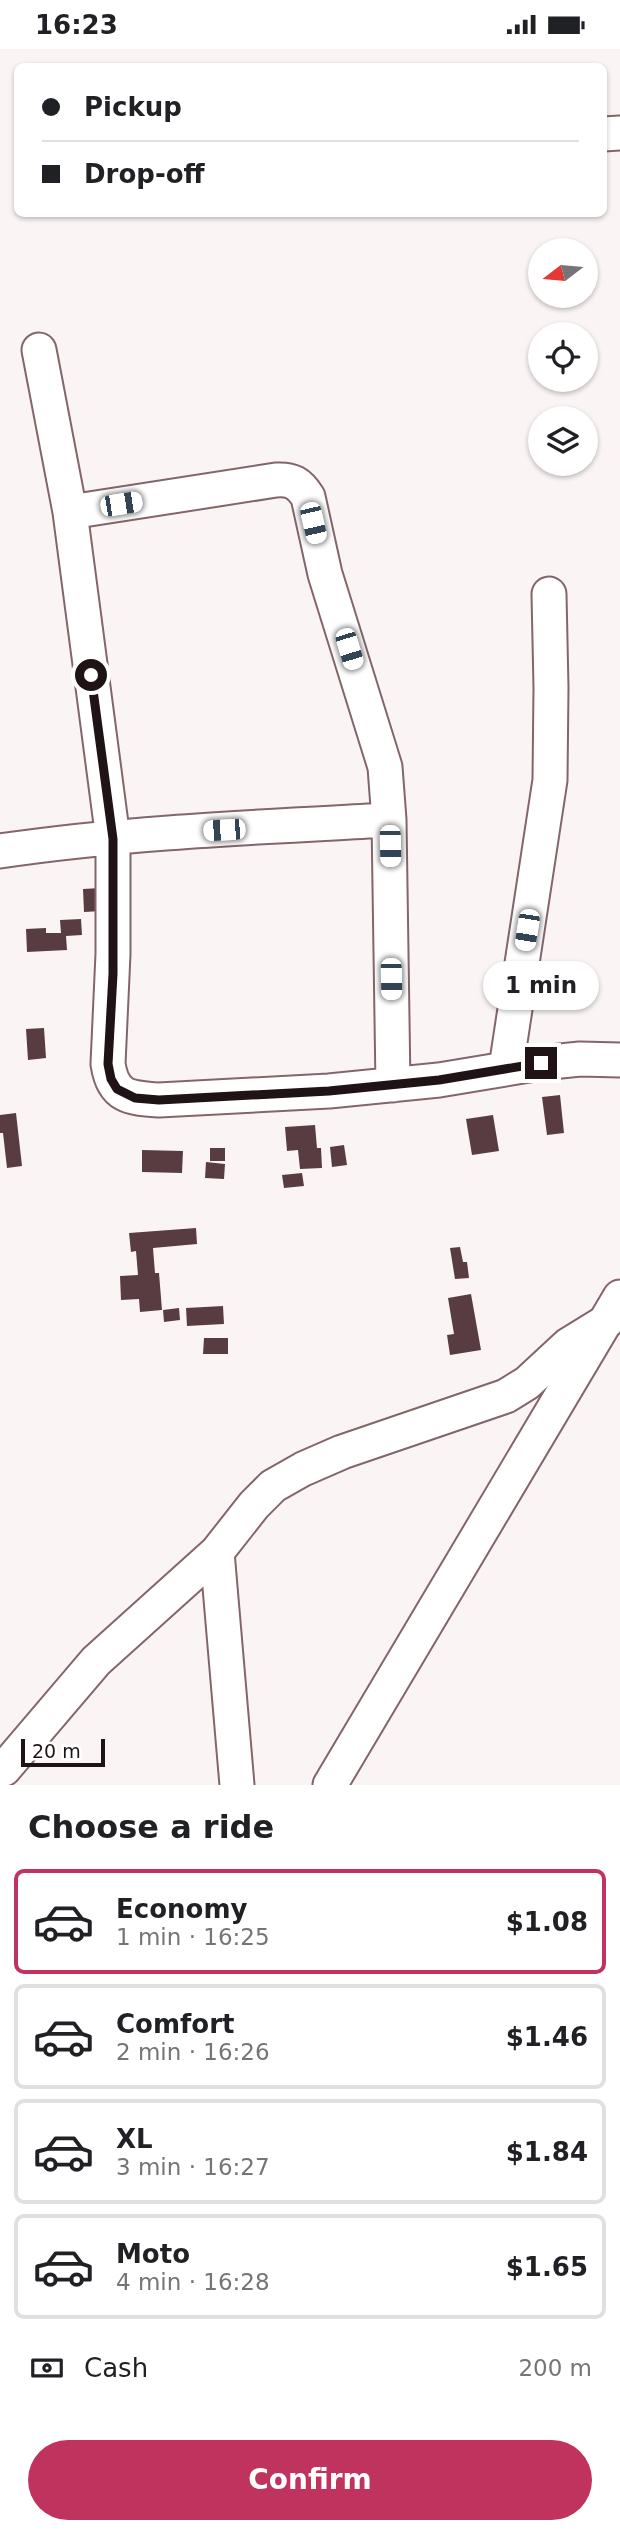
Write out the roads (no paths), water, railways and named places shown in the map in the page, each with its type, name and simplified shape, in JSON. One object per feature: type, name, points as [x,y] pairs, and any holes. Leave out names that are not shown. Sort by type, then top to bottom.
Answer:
[{"type":"street","points":[[39,350],[69,512],[113,839],[113,966],[108,1064],[111,1079],[117,1089],[135,1098],[159,1100],[329,1091],[393,1085],[506,1067],[580,1059],[620,1060]]},
{"type":"street","points":[[69,512],[276,479],[287,479],[301,486],[307,497],[325,574],[385,767],[389,820],[393,1085]]},
{"type":"street","points":[[506,1067],[550,780],[549,594]]},
{"type":"street","points":[[0,851],[51,843],[169,833],[389,820]]},
{"type":"street","points":[[3,1766],[96,1661],[217,1552],[254,1505],[273,1486],[342,1452],[506,1396],[527,1383],[568,1345],[614,1309]]},
{"type":"street","points":[[330,1785],[614,1309]]},
{"type":"street","points":[[217,1552],[237,1785]]}]
